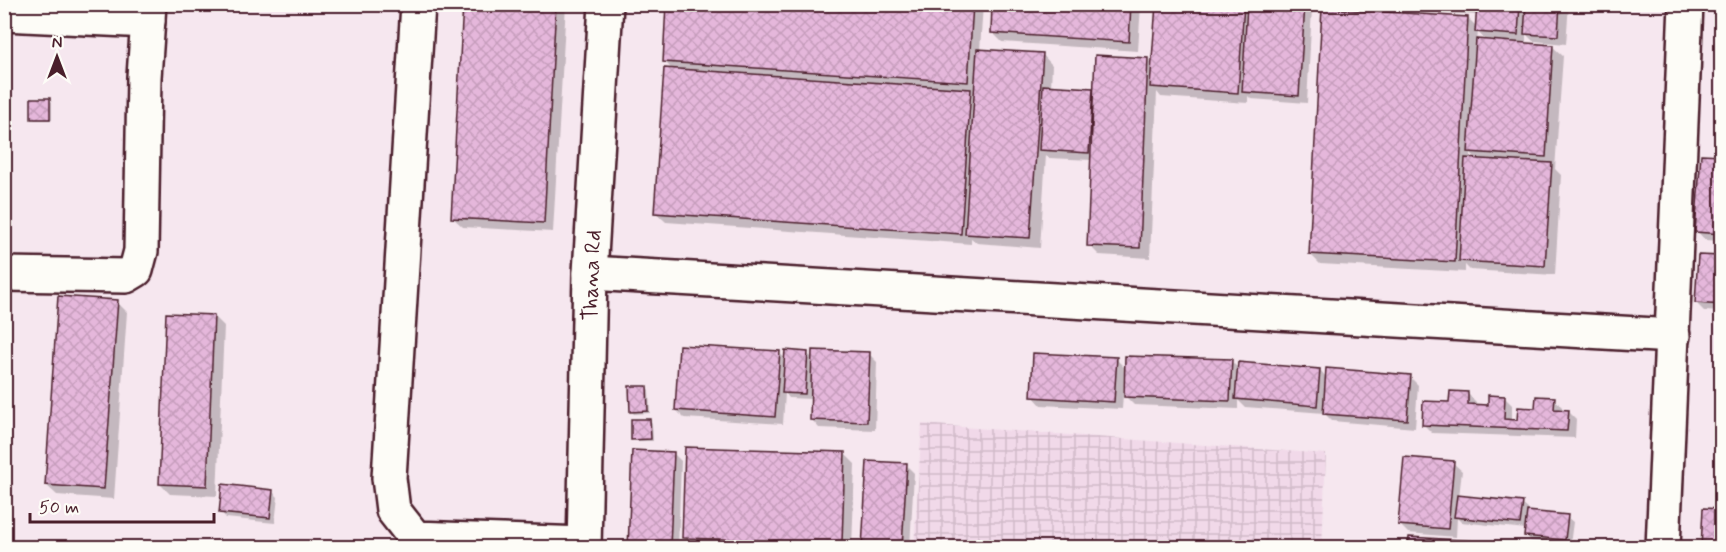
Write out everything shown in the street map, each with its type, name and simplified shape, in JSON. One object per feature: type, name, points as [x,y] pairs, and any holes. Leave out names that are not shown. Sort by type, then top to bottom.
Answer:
[{"type":"street","points":[[418,4],[389,478],[393,510],[415,538],[584,546]]},
{"type":"street","name":"Thana Rd","points":[[584,546],[590,273],[606,4]]},
{"type":"street","points":[[1663,548],[1686,4]]},
{"type":"street","points":[[4,14],[148,13],[144,77],[141,251],[136,270],[126,276],[4,274]]},
{"type":"street","points":[[590,273],[1672,336]]},
{"type":"shaded area","points":[[922,424],[1326,454],[1322,547],[914,547]]},
{"type":"building","points":[[463,4],[556,4],[544,223],[451,218]]},
{"type":"building","points":[[666,4],[973,4],[968,82],[663,62]]},
{"type":"building","points":[[992,4],[1131,4],[1129,42],[991,33]]},
{"type":"building","points":[[1156,4],[1244,4],[1238,93],[1150,87]]},
{"type":"building","points":[[1247,4],[1305,4],[1299,96],[1242,92]]},
{"type":"building","points":[[1477,4],[1520,4],[1518,35],[1475,32]]},
{"type":"building","points":[[1526,4],[1560,4],[1558,36],[1524,34]]},
{"type":"building","points":[[1322,8],[1468,17],[1455,262],[1309,254]]},
{"type":"building","points":[[1476,39],[1553,45],[1546,157],[1468,152]]},
{"type":"building","points":[[977,49],[1043,53],[1030,238],[965,234]]},
{"type":"building","points":[[1095,55],[1148,58],[1140,248],[1087,246]]},
{"type":"building","points":[[664,68],[971,89],[961,234],[654,213]]},
{"type":"building","points":[[1043,85],[1093,88],[1089,153],[1039,150]]},
{"type":"building","points":[[4,98],[8,119],[4,120]]},
{"type":"building","points":[[31,98],[50,98],[50,119],[31,119]]},
{"type":"building","points":[[1701,154],[1722,155],[1722,234],[1695,232]]},
{"type":"building","points":[[1465,158],[1552,163],[1545,266],[1459,261]]},
{"type":"building","points":[[1698,255],[1722,256],[1722,305],[1695,303]]},
{"type":"building","points":[[58,296],[118,300],[104,489],[45,485]]},
{"type":"building","points":[[166,313],[214,315],[207,486],[159,484]]},
{"type":"building","points":[[679,345],[780,351],[775,417],[675,410]]},
{"type":"building","points":[[785,350],[808,352],[805,394],[782,393]]},
{"type":"building","points":[[812,350],[870,352],[867,422],[810,420]]},
{"type":"building","points":[[1033,353],[1117,357],[1114,402],[1031,397]]},
{"type":"building","points":[[1125,356],[1232,359],[1230,401],[1124,397]]},
{"type":"building","points":[[1238,362],[1320,369],[1317,406],[1235,399]]},
{"type":"building","points":[[1326,368],[1411,375],[1407,420],[1323,414]]},
{"type":"building","points":[[629,386],[647,386],[648,411],[630,412]]},
{"type":"building","points":[[1450,391],[1468,392],[1468,404],[1488,405],[1488,395],[1505,396],[1504,419],[1517,420],[1518,407],[1535,408],[1536,396],[1555,397],[1554,409],[1569,410],[1567,431],[1422,425],[1423,401],[1449,402]]},
{"type":"building","points":[[631,419],[650,419],[651,439],[631,440]]},
{"type":"building","points":[[685,447],[845,452],[842,543],[682,538]]},
{"type":"building","points":[[632,450],[674,452],[670,548],[628,548]]},
{"type":"building","points":[[1404,457],[1454,461],[1448,529],[1398,525]]},
{"type":"building","points":[[867,461],[907,463],[902,548],[862,548]]},
{"type":"building","points":[[222,484],[273,490],[270,518],[219,513]]},
{"type":"building","points":[[1457,495],[1523,502],[1520,524],[1454,517]]},
{"type":"building","points":[[1703,508],[1722,509],[1722,548],[1701,548]]},
{"type":"building","points":[[1527,511],[1568,515],[1565,540],[1524,536]]},
{"type":"building","points":[[1409,537],[1562,546],[1562,548],[1408,548]]},
{"type":"building","points":[[1567,544],[1618,546],[1618,548],[1567,548]]}]
